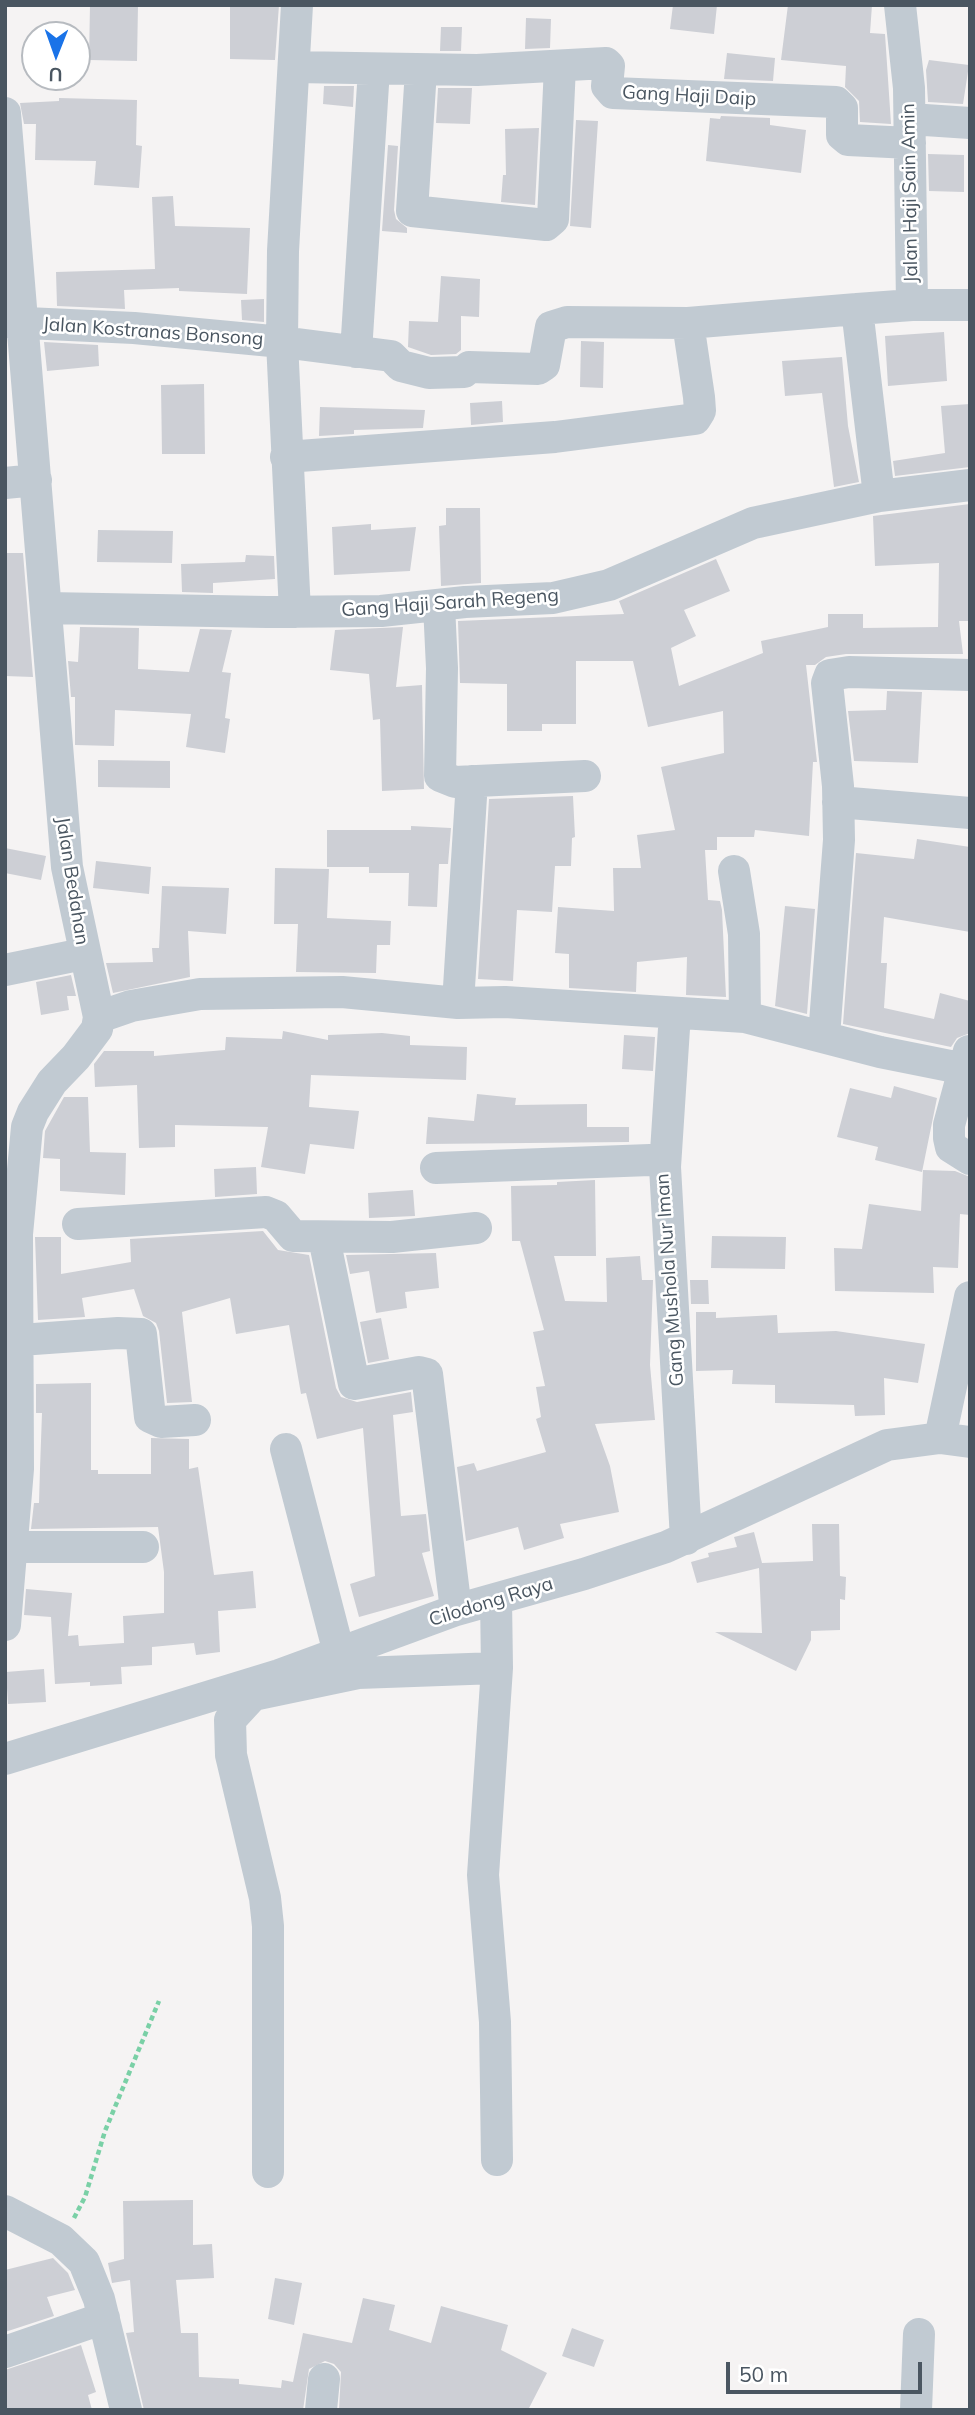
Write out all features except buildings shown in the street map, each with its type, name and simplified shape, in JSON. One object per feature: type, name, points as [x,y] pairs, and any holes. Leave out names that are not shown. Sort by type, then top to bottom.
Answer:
[{"type":"street","points":[[295,612],[282,342],[283,251],[297,5]]},
{"type":"street","name":"Jalan Haji Sain Amin","points":[[688,323],[912,305],[910,131],[900,5]]},
{"type":"street","name":"Gang Haji Daip","points":[[294,67],[421,70],[606,63],[609,66],[607,86],[613,93],[836,102],[842,108],[842,135],[848,140],[910,131]]},
{"type":"street","points":[[421,70],[412,211],[546,225],[553,219],[560,66]]},
{"type":"street","points":[[356,352],[374,69]]},
{"type":"street","name":"Jalan Bedahan","points":[[5,113],[21,482],[47,608],[53,715],[67,867],[83,954],[99,1017]]},
{"type":"street","points":[[910,131],[970,123]]},
{"type":"street","points":[[912,305],[970,305]]},
{"type":"street","points":[[857,310],[879,496]]},
{"type":"street","name":"Jalan Kostranas Bonsong","points":[[15,323],[134,328],[282,342],[391,356],[401,366],[429,373],[464,372],[469,367],[538,369],[544,365],[549,334],[555,324],[688,323]]},
{"type":"street","points":[[286,457],[555,437],[695,419],[699,416],[699,397],[688,323]]},
{"type":"street","name":"Gang Haji Sarah Regeng","points":[[47,608],[381,611],[554,597],[609,585],[753,523],[879,496],[970,485]]},
{"type":"street","points":[[439,605],[440,776],[449,782],[585,776]]},
{"type":"street","points":[[824,1036],[839,840],[827,682],[830,675],[849,672],[970,675]]},
{"type":"street","points":[[458,1003],[472,781]]},
{"type":"street","points":[[838,802],[970,813]]},
{"type":"street","points":[[734,871],[744,934],[745,1017]]},
{"type":"street","points":[[5,970],[83,954]]},
{"type":"street","points":[[5,1625],[18,1469],[20,1340],[12,1289],[27,1127],[52,1082],[76,1057],[97,1029],[99,1017],[131,1006],[200,994],[262,991],[342,992],[458,1003],[505,1002],[745,1017],[880,1052],[967,1060],[949,1125],[949,1138],[951,1147],[970,1159]]},
{"type":"street","points":[[665,1167],[675,1013]]},
{"type":"street","name":"Gang Mushola Nur Iman","points":[[436,1168],[650,1160],[661,1162],[665,1167],[686,1539]]},
{"type":"street","points":[[78,1224],[266,1212],[276,1216],[293,1236],[392,1237],[476,1228]]},
{"type":"street","points":[[324,1238],[354,1384],[419,1372],[427,1374],[456,1610]]},
{"type":"street","points":[[962,1439],[970,1297]]},
{"type":"street","points":[[20,1340],[118,1333],[141,1334],[150,1417],[162,1422],[195,1420]]},
{"type":"street","name":"Cilodong Raya","points":[[5,1759],[279,1675],[456,1610],[584,1574],[686,1539],[887,1445],[962,1439]]},
{"type":"street","points":[[286,1449],[339,1653]]},
{"type":"street","points":[[13,1546],[143,1547]]},
{"type":"street","points":[[496,1599],[497,1668],[483,1875],[495,2022],[497,2160]]},
{"type":"street","points":[[268,2172],[268,1926],[265,1898],[231,1755],[230,1720],[253,1695],[359,1673],[497,1668]]},
{"type":"street","points":[[5,2211],[61,2240],[84,2262],[104,2318],[127,2410]]},
{"type":"street","points":[[5,2352],[104,2318]]},
{"type":"street","points":[[916,2410],[919,2334]]},
{"type":"path","points":[[61,2240],[85,2196],[105,2131],[159,2001]]}]
